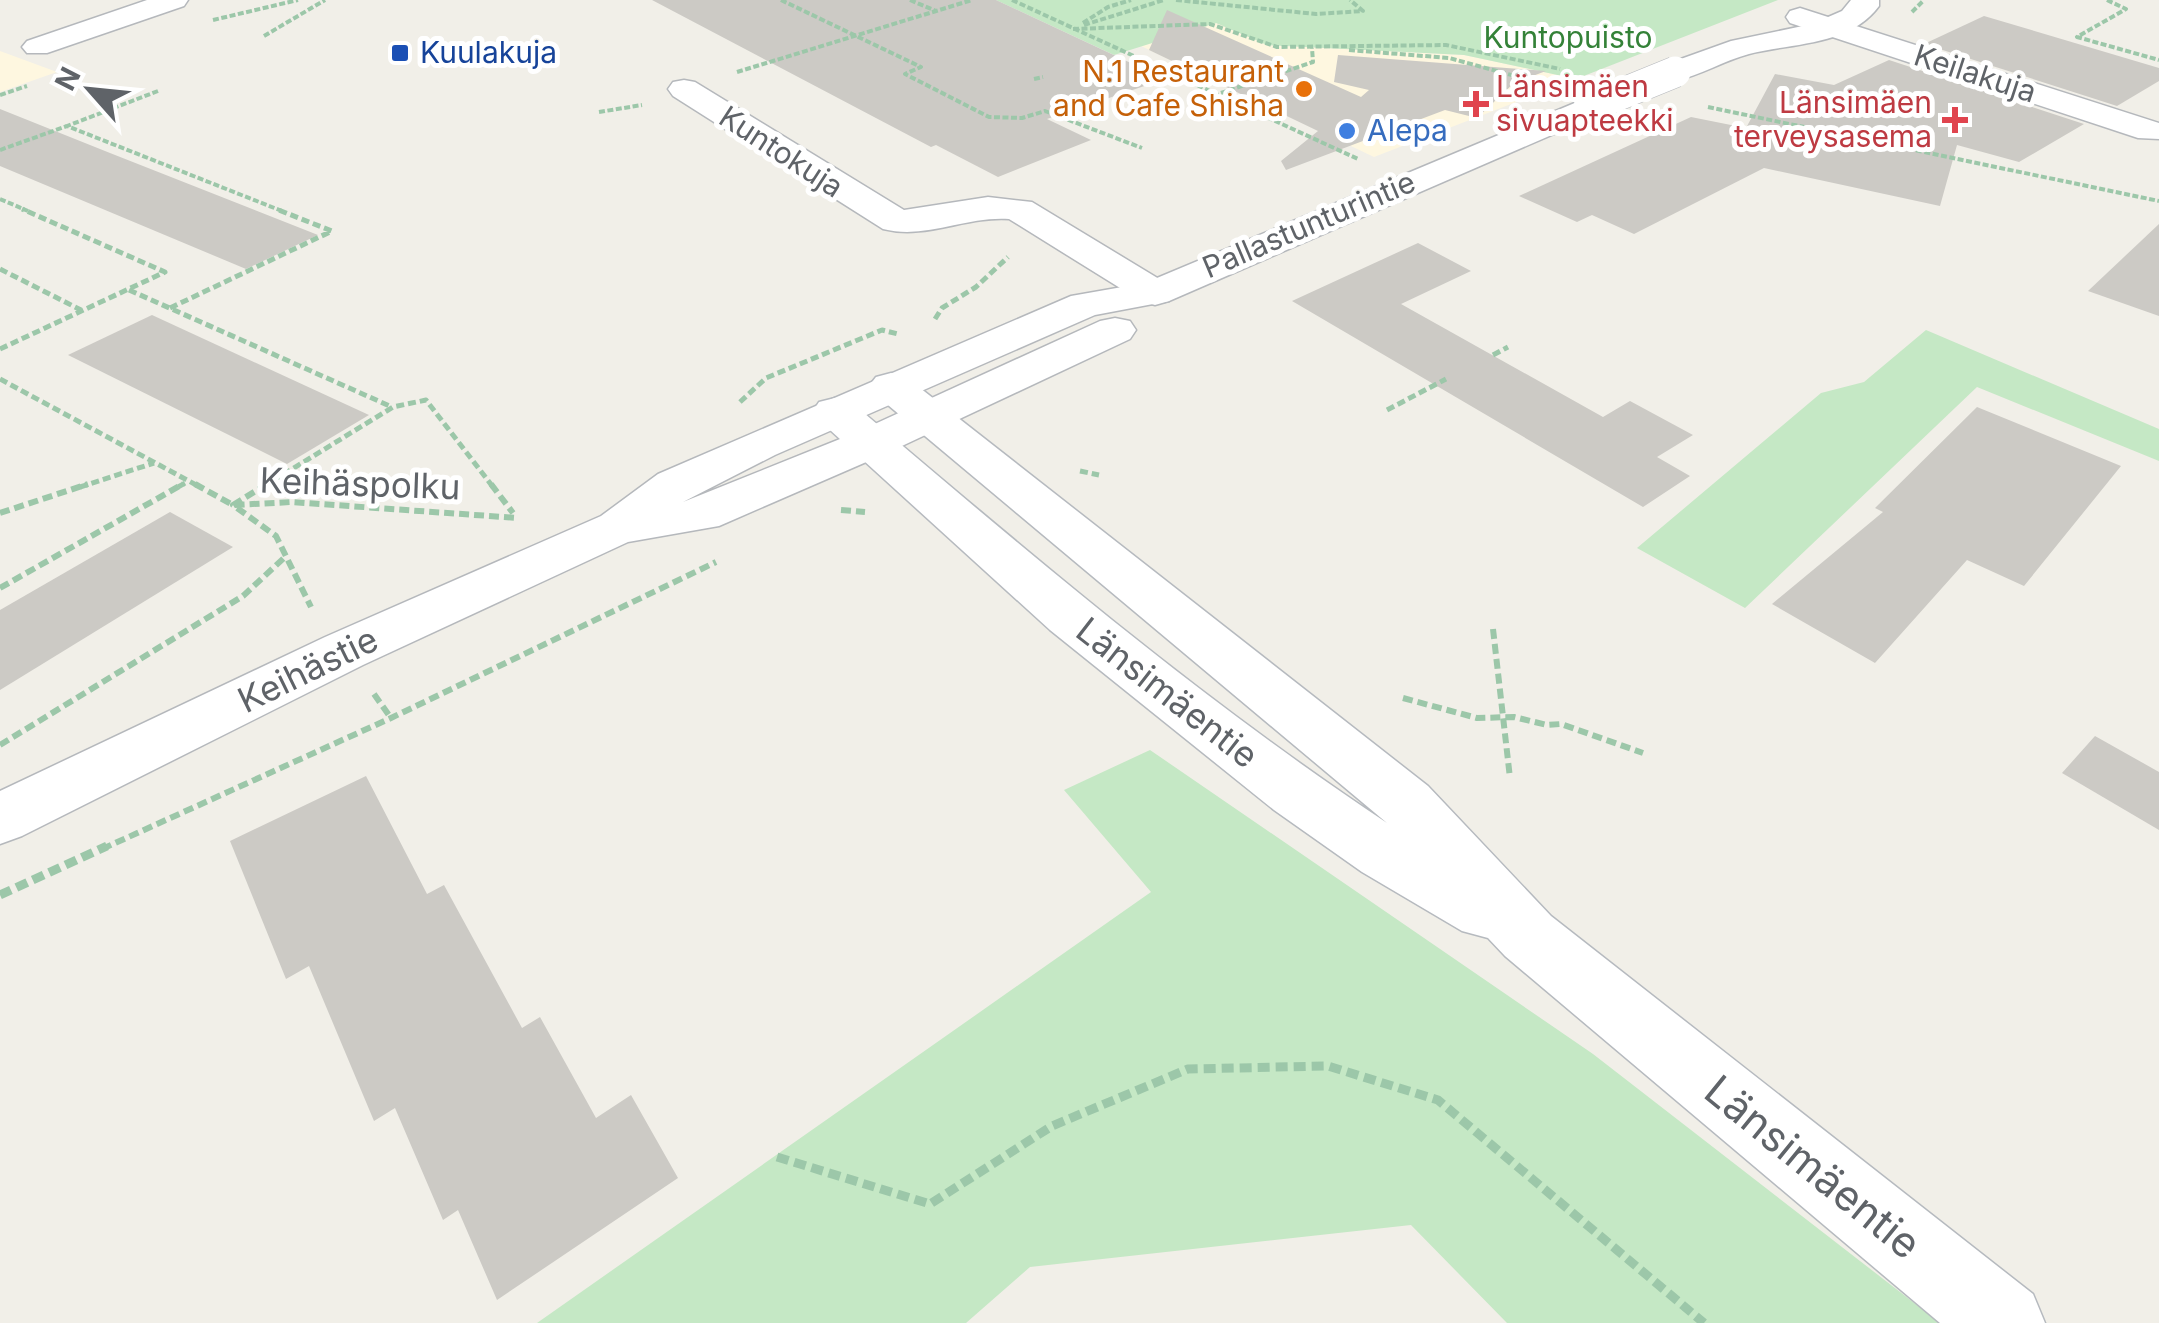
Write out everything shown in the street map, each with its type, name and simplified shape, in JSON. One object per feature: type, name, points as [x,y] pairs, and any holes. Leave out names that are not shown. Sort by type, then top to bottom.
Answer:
[{"type":"street","points":[[37,47],[174,0]]},
{"type":"street","name":"Pallastunturintie","points":[[836,411],[910,402],[1119,329],[1154,293],[1675,72],[1742,46],[1779,42],[1828,13],[1854,16],[1865,6],[1865,0]]},
{"type":"street","name":"Keilakuja","points":[[1800,17],[1828,13],[2150,130]]},
{"type":"street","name":"Pallastunturintie","points":[[1742,46],[1754,34],[1800,17]]},
{"type":"street","name":"Kuntokuja","points":[[669,96],[896,220],[936,222],[1007,207],[1032,216],[1154,293]]},
{"type":"street","name":"Pallastunturintie","points":[[871,443],[910,402]]},
{"type":"street","name":"Länsimäentie","points":[[910,402],[1406,803],[1528,936],[2004,1323]]},
{"type":"street","name":"Länsimäentie","points":[[836,411],[1069,616],[1295,793],[1384,854],[1528,936]]},
{"type":"street","name":"Keihästie","points":[[0,819],[344,652],[618,527],[675,486],[836,411]]},
{"type":"street","name":"Keihästie","points":[[618,527],[702,515],[871,443]]},
{"type":"path","points":[[264,36],[324,0]]},
{"type":"path","points":[[781,0],[922,67],[906,74],[989,117],[1022,118],[1045,110],[1142,148]]},
{"type":"path","points":[[910,0],[936,11]]},
{"type":"path","name":"Kuntokuja","points":[[669,96],[972,0]]},
{"type":"path","points":[[1012,0],[1406,183]]},
{"type":"path","points":[[1073,28],[1108,7],[1130,0]]},
{"type":"path","points":[[1073,28],[1164,0]]},
{"type":"path","points":[[1176,0],[1316,14],[1363,11],[1350,0]]},
{"type":"path","points":[[2107,0],[2126,8],[2078,37],[2159,60]]},
{"type":"path","points":[[1073,28],[1210,24],[1277,48],[1446,44],[1564,70]]},
{"type":"path","points":[[1220,94],[1312,62],[1312,48]]},
{"type":"path","points":[[1338,48],[1380,56],[1434,55],[1476,62],[1539,82]]},
{"type":"path","points":[[1034,79],[1042,77]]},
{"type":"path","points":[[0,150],[158,91]]},
{"type":"path","points":[[598,112],[669,96]]},
{"type":"path","points":[[1692,104],[2159,200]]},
{"type":"path","points":[[66,126],[332,231],[170,308]]},
{"type":"path","points":[[1863,152],[1868,139]]},
{"type":"path","points":[[0,200],[165,272],[0,348]]},
{"type":"path","points":[[932,322],[942,308],[976,287],[1011,255],[1028,231],[1032,216]]},
{"type":"path","points":[[0,270],[82,311]]},
{"type":"path","points":[[128,289],[393,408]]},
{"type":"path","points":[[1493,355],[1508,348]]},
{"type":"path","name":"Keihäspolku","points":[[0,379],[233,505],[292,502],[514,515]]},
{"type":"path","points":[[1388,410],[1446,380]]},
{"type":"path","points":[[316,615],[276,536],[233,505],[393,408],[426,400],[514,515],[552,556]]},
{"type":"path","points":[[2,510],[154,462]]},
{"type":"path","points":[[0,588],[188,481]]},
{"type":"path","points":[[826,509],[865,512]]},
{"type":"path","points":[[0,744],[243,596],[284,557]]},
{"type":"path","points":[[0,895],[391,718],[725,558]]},
{"type":"path","points":[[1492,628],[1510,778]]},
{"type":"path","points":[[1403,698],[1477,718],[1561,724],[1643,753]]},
{"type":"path","points":[[776,1157],[930,1204],[1052,1126],[1188,1069],[1328,1066],[1438,1100],[1704,1323]]},
{"type":"shaded area","points":[[1216,23],[1267,45],[1464,55],[1576,79],[1374,157],[1141,46]]},
{"type":"shaded area","points":[[0,51],[57,72],[0,92]]},
{"type":"green space","name":"Kuntopuisto","points":[[996,0],[1778,0],[1576,79],[1464,55],[1267,45],[1216,23],[1114,55]]},
{"type":"green space","points":[[1926,330],[2159,429],[2159,461],[1977,387],[1745,608],[1637,548],[1821,393],[1864,382]]},
{"type":"green space","points":[[1150,750],[1593,1054],[1940,1323],[1507,1323],[1411,1225],[1030,1267],[966,1323],[537,1323],[1151,892],[1064,790]]},
{"type":"building","points":[[652,0],[996,0],[1165,79],[1047,119],[1091,140],[998,177],[936,145],[931,147]]},
{"type":"building","points":[[1167,10],[1361,97],[1369,90],[1334,82],[1338,55],[1546,71],[1514,83],[1477,118],[1445,110],[1286,170],[1281,161],[1318,131],[1149,50]]},
{"type":"building","points":[[1984,16],[2159,68],[2159,81],[2117,106],[1924,44]]},
{"type":"building","points":[[1889,60],[2084,124],[2019,162],[1957,145],[1940,206],[1764,168],[1634,234],[1592,215],[1577,222],[1519,196],[1691,117],[1746,128],[1775,74],[1834,85]]},
{"type":"building","points":[[0,109],[318,235],[246,269],[0,166]]},
{"type":"building","points":[[2159,224],[2159,316],[2088,291]]},
{"type":"building","points":[[1418,243],[1471,271],[1401,304],[1603,417],[1630,401],[1693,435],[1657,457],[1690,476],[1643,507],[1292,301]]},
{"type":"building","points":[[152,315],[369,415],[287,464],[68,355]]},
{"type":"building","points":[[1977,407],[2121,466],[2024,586],[1967,560],[1875,663],[1772,604],[1883,512],[1875,508]]},
{"type":"building","points":[[170,512],[233,547],[0,690],[0,610]]},
{"type":"building","points":[[2095,736],[2159,772],[2159,830],[2062,773]]},
{"type":"building","points":[[366,776],[427,894],[444,885],[522,1028],[540,1017],[596,1118],[631,1095],[678,1178],[497,1300],[458,1210],[443,1220],[395,1108],[374,1121],[309,966],[286,979],[230,841]]},
{"type":"place","name":"Kuulakuja","points":[[400,53]]},
{"type":"place","name":"N.1 Restaurant and Cafe Shisha","points":[[1304,89]]},
{"type":"place","name":"Länsimäen sivuapteekki","points":[[1476,104]]},
{"type":"place","name":"Länsimäen terveysasema","points":[[1955,120]]},
{"type":"place","name":"Alepa","points":[[1347,131]]}]
